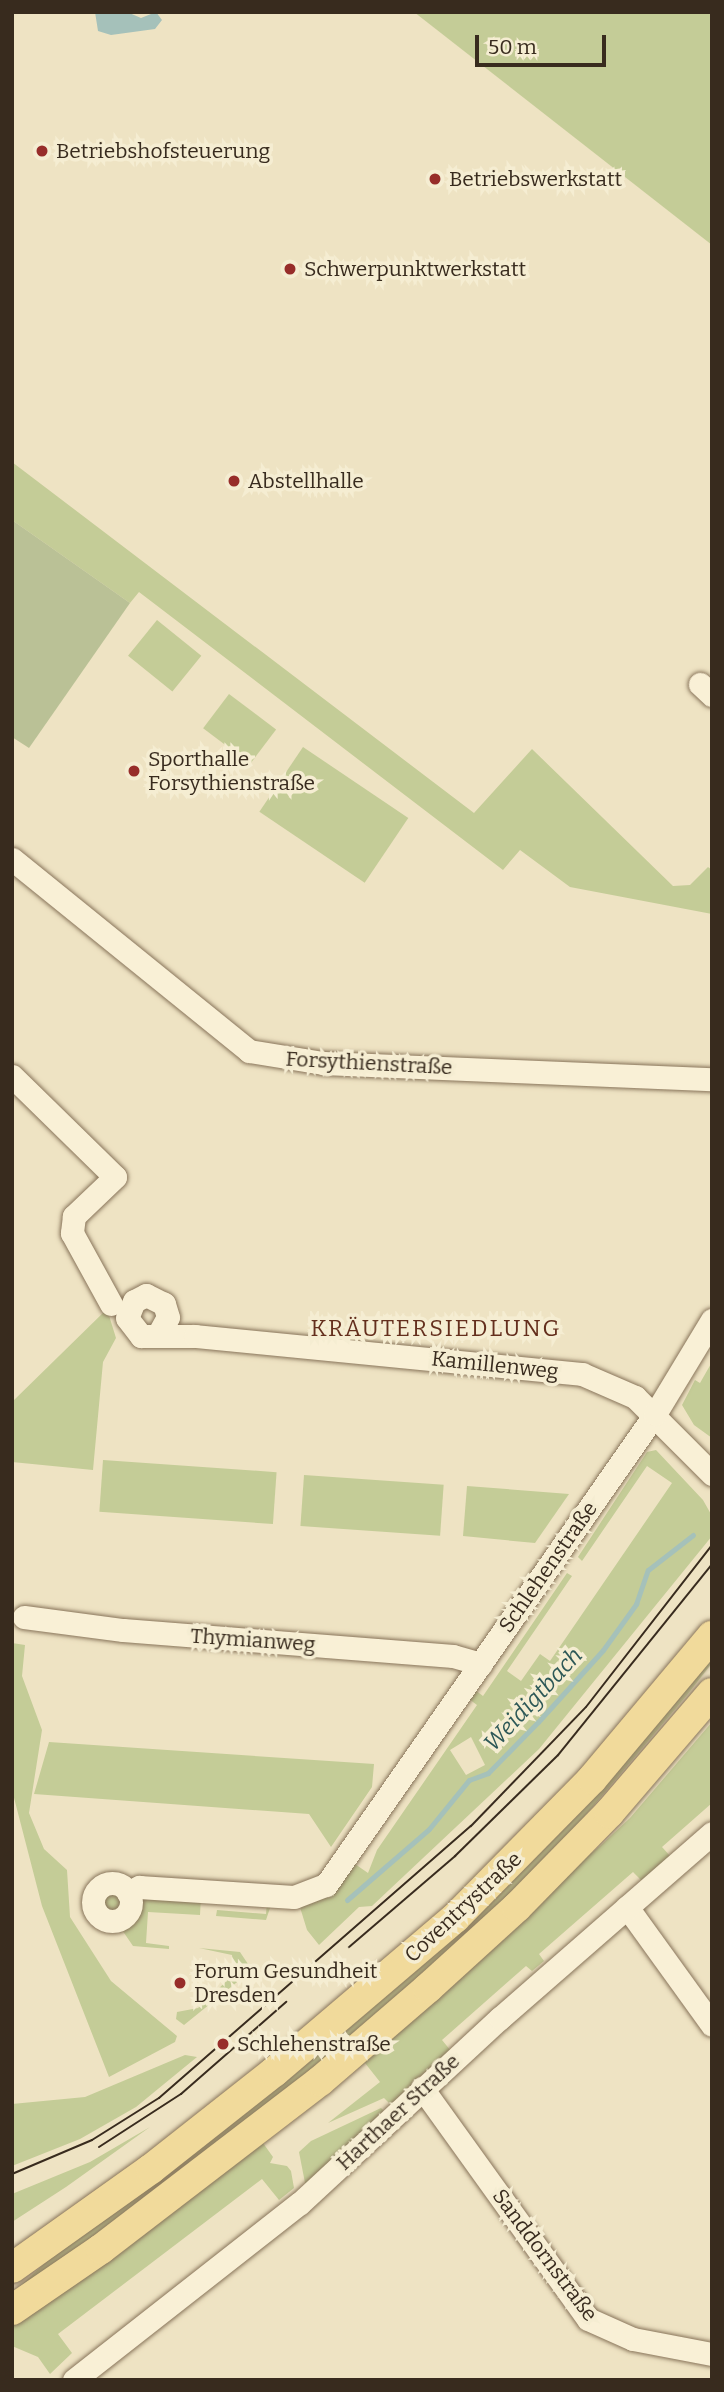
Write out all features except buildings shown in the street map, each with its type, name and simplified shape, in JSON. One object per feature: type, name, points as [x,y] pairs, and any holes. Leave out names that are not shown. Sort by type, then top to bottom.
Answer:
[{"type":"main road","name":"Coventrystraße","points":[[12,2268],[151,2169],[264,2080],[455,1918],[592,1779],[712,1636]]},
{"type":"main road","name":"Coventrystraße","points":[[12,2309],[101,2249],[289,2105],[428,1989],[517,1908],[600,1823],[712,1693]]},
{"type":"street","name":"Forsythienstraße","points":[[12,859],[249,1051],[323,1063],[712,1079]]},
{"type":"street","points":[[12,1076],[115,1177],[74,1216],[72,1233],[111,1304]]},
{"type":"street","name":"Schlehenstraße","points":[[128,1892],[139,1887],[294,1897],[326,1885],[654,1414],[712,1320]]},
{"type":"street","name":"Kamillenweg","points":[[159,1333],[557,1370],[606,1382],[654,1414],[712,1474]]},
{"type":"street","name":"Thymianweg","points":[[24,1617],[123,1630],[453,1656],[481,1664]]},
{"type":"street","name":"Harthaer Straße","points":[[75,2380],[300,2203],[422,2088],[712,1833]]},
{"type":"street","points":[[627,1907],[712,2025]]},
{"type":"street","name":"Sanddornstraße","points":[[422,2088],[589,2319],[633,2339],[712,2354]]},
{"type":"green space","points":[[414,12],[712,12],[712,245]]},
{"type":"green space","points":[[12,462],[474,813],[532,749],[673,886],[690,885],[708,867],[712,870],[712,914],[570,887],[520,850],[503,870],[139,592],[130,603],[12,520]]},
{"type":"green space","points":[[12,520],[130,603],[29,748],[12,737]]},
{"type":"green space","points":[[157,620],[201,656],[172,692],[128,656]]},
{"type":"green space","points":[[229,694],[276,730],[250,764],[203,728]]},
{"type":"green space","points":[[303,747],[408,818],[365,883],[259,812]]},
{"type":"green space","points":[[107,1309],[116,1338],[103,1362],[93,1470],[12,1462],[12,1402]]},
{"type":"green space","points":[[712,1362],[712,1438],[694,1425],[682,1405],[695,1380],[700,1383]]},
{"type":"green space","points":[[656,1450],[703,1500],[712,1516],[712,1536],[539,1749],[372,1906],[359,1907],[319,1945],[307,1930],[299,1904],[338,1885],[355,1864],[368,1873],[377,1850],[477,1705],[469,1699],[475,1690],[483,1696],[567,1573],[572,1576],[507,1671],[521,1681],[540,1654],[550,1661],[672,1483],[647,1466],[582,1561],[578,1557],[647,1452]],"holes":[[[471,1737],[485,1765],[466,1775],[450,1750]]]},
{"type":"green space","points":[[103,1460],[277,1472],[273,1524],[99,1512]]},
{"type":"green space","points":[[304,1475],[444,1485],[440,1536],[300,1526]]},
{"type":"green space","points":[[467,1486],[569,1494],[535,1543],[463,1536]]},
{"type":"green space","points":[[12,1643],[25,1645],[22,1676],[42,1730],[29,1813],[44,1849],[67,1870],[70,1917],[111,1981],[177,2036],[175,2042],[109,2077],[42,1906],[12,1790]]},
{"type":"green space","points":[[712,1652],[712,1663],[687,1695],[540,1869],[416,1986],[129,2215],[15,2291],[59,2250],[188,2156]]},
{"type":"green space","points":[[712,1722],[712,1803],[662,1847],[671,1857],[643,1882],[633,1872],[539,1954],[544,1961],[532,1971],[526,1966],[442,2040],[451,2051],[392,2106],[384,2098],[328,2123],[380,2082],[365,2063],[263,2143],[273,2157],[270,2163],[287,2166],[291,2171],[294,2188],[279,2200],[262,2179],[58,2334],[72,2353],[50,2374],[38,2357],[12,2346],[12,2325],[600,1846],[630,1818]]},
{"type":"green space","points":[[49,1742],[374,1764],[372,1787],[331,1847],[309,1814],[34,1794]]},
{"type":"green space","points":[[111,1890],[122,1897],[123,1902],[116,1913],[111,1914],[100,1907],[99,1902],[106,1891]]},
{"type":"green space","points":[[142,1895],[201,1897],[200,1915],[148,1912],[146,1943],[169,1946],[169,1949],[133,1946],[120,1927],[133,1916]]},
{"type":"green space","points":[[267,1902],[288,1903],[290,1908],[271,1905],[266,1920],[216,1916],[217,1910],[266,1914]]},
{"type":"green space","points":[[199,1948],[240,1952],[252,1970],[184,2025],[176,2019],[177,2012],[198,2008],[234,1974],[232,1955]]},
{"type":"green space","points":[[185,2055],[197,2057],[136,2107],[80,2139],[12,2166],[12,2104],[85,2097]]},
{"type":"green space","points":[[381,2108],[385,2112],[306,2188],[299,2152],[311,2141]]},
{"type":"green space","points":[[150,2127],[12,2222],[12,2194],[90,2162]]},
{"type":"water","points":[[95,12],[127,12],[141,18],[156,12],[162,20],[155,29],[111,35],[98,31]]},
{"type":"waterway","name":"Weidigtbach","points":[[347,1900],[429,1829],[469,1780],[488,1773],[538,1722],[603,1650],[636,1604],[648,1570],[693,1535]]},
{"type":"tram line","points":[[12,2174],[92,2140],[159,2098],[471,1826],[586,1707],[712,1545]]},
{"type":"tram line","points":[[349,1947],[455,1856],[558,1755],[712,1564]]},
{"type":"tram line","points":[[99,2147],[181,2094],[286,2002]]},
{"type":"place","name":"Betriebshofsteuerung","points":[[42,151]]},
{"type":"place","name":"Betriebswerkstatt","points":[[435,179]]},
{"type":"place","name":"Schwerpunktwerkstatt","points":[[290,269]]},
{"type":"place","name":"Abstellhalle","points":[[234,481]]},
{"type":"place","name":"Sporthalle Forsythienstraße","points":[[134,771]]},
{"type":"place","name":"Forum Gesundheit Dresden","points":[[180,1983]]},
{"type":"place","name":"Schlehenstraße","points":[[223,2044]]},
{"type":"district","name":"KRÄUTERSIEDLUNG","points":[[436,1328]]}]
